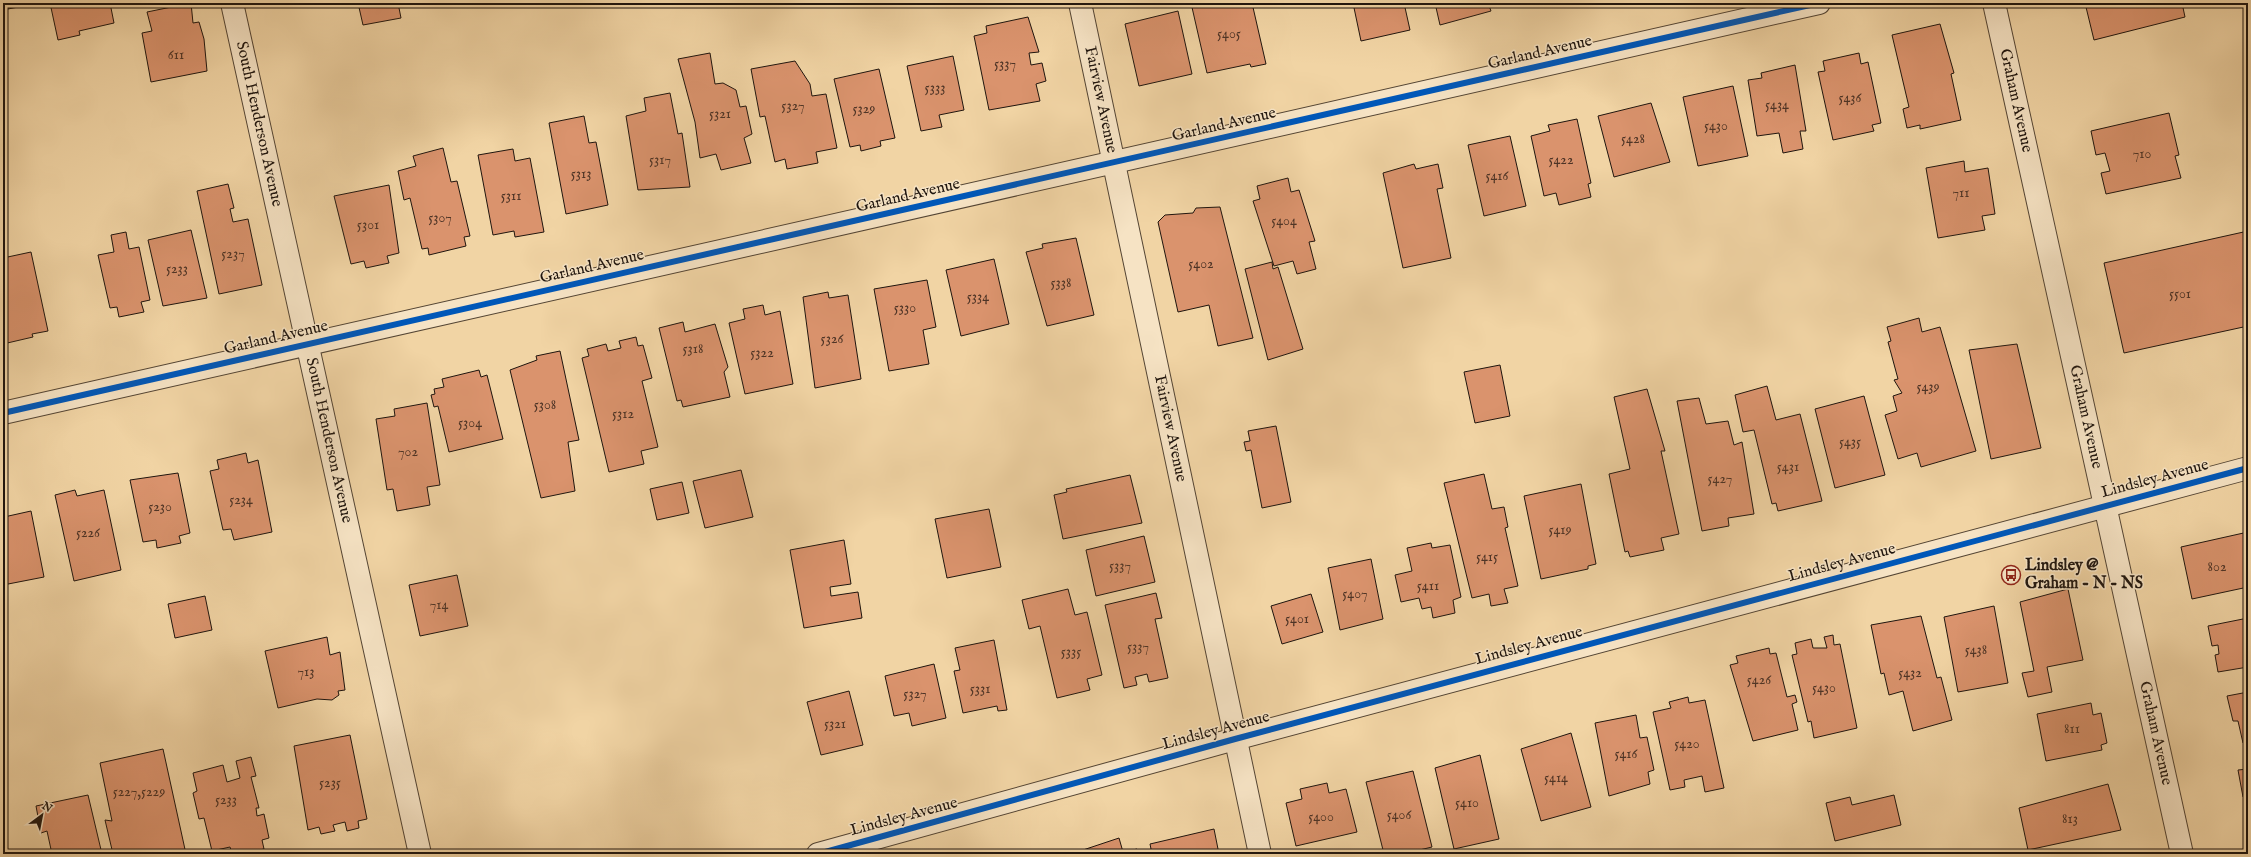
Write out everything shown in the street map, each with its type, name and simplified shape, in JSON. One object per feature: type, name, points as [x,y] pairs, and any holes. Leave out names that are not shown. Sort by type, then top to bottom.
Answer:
[{"type":"street","name":"South Henderson Avenue","points":[[232,3],[306,344],[420,854]]},
{"type":"street","name":"Fairview Avenue","points":[[1080,3],[1260,854]]},
{"type":"street","name":"Garland Avenue","points":[[3,413],[1819,3]]},
{"type":"street","name":"Graham Avenue","points":[[1994,3],[2182,854]]},
{"type":"street","name":"Lindsley Avenue","points":[[818,854],[1235,739],[2248,468]]},
{"type":"building","points":[[7,3],[39,3],[8,9]]},
{"type":"building","points":[[50,3],[110,3],[114,23],[79,31],[80,35],[58,40]]},
{"type":"building","points":[[191,3],[193,23],[199,22],[204,39],[207,71],[151,82],[142,33],[152,31],[147,12]]},
{"type":"building","points":[[358,3],[398,3],[401,18],[363,25]]},
{"type":"building","points":[[1191,3],[1252,3],[1266,64],[1251,67],[1250,64],[1207,73]]},
{"type":"building","points":[[1353,3],[1404,3],[1410,30],[1361,41]]},
{"type":"building","points":[[1435,3],[1488,3],[1491,11],[1440,25]]},
{"type":"building","points":[[2085,3],[2182,3],[2185,17],[2094,40]]},
{"type":"building","points":[[1178,11],[1192,74],[1139,86],[1125,24]]},
{"type":"building","points":[[1028,17],[1039,52],[1029,53],[1031,65],[1042,63],[1046,81],[1036,84],[1040,101],[989,110],[974,36],[987,33],[986,26]]},
{"type":"building","points":[[1940,24],[1954,73],[1951,74],[1961,120],[1920,129],[1920,125],[1907,128],[1903,109],[1909,107],[1892,35]]},
{"type":"building","points":[[710,53],[715,84],[723,83],[736,90],[740,107],[746,106],[752,134],[744,138],[751,163],[721,170],[716,154],[700,158],[695,122],[678,59]]},
{"type":"building","points":[[1859,53],[1861,64],[1868,62],[1881,123],[1872,125],[1874,131],[1833,140],[1818,72],[1825,71],[1823,61]]},
{"type":"building","points":[[953,56],[964,110],[939,115],[942,127],[921,131],[907,66]]},
{"type":"building","points":[[795,61],[810,84],[812,96],[826,94],[837,148],[816,152],[818,163],[787,169],[785,159],[775,162],[765,116],[760,117],[751,69]]},
{"type":"building","points":[[1795,65],[1806,131],[1800,131],[1803,149],[1783,153],[1779,133],[1757,136],[1748,80],[1762,78],[1761,73]]},
{"type":"building","points":[[879,69],[895,138],[880,141],[881,146],[861,151],[860,145],[850,147],[834,79]]},
{"type":"building","points":[[1733,86],[1748,156],[1698,166],[1683,97]]},
{"type":"building","points":[[670,93],[678,134],[682,133],[690,187],[638,190],[626,116],[646,111],[644,98]]},
{"type":"building","points":[[1651,103],[1670,162],[1614,177],[1598,116]]},
{"type":"building","points":[[2169,113],[2179,155],[2175,156],[2181,178],[2106,194],[2101,173],[2110,171],[2105,153],[2096,155],[2091,131]]},
{"type":"building","points":[[584,116],[589,143],[596,142],[608,205],[566,214],[549,123]]},
{"type":"building","points":[[1577,119],[1591,183],[1588,184],[1591,197],[1559,205],[1556,193],[1544,196],[1531,136],[1550,131],[1548,125]]},
{"type":"building","points":[[1510,136],[1526,206],[1484,216],[1468,145]]},
{"type":"building","points":[[443,148],[451,182],[457,181],[470,236],[464,237],[466,246],[429,255],[428,248],[422,249],[410,198],[404,200],[398,171],[416,166],[413,156]]},
{"type":"building","points":[[513,149],[515,161],[530,158],[544,232],[515,237],[514,231],[493,235],[478,155]]},
{"type":"building","points":[[1964,161],[1965,172],[1988,168],[1995,214],[1982,216],[1985,230],[1938,238],[1926,168]]},
{"type":"building","points":[[1414,164],[1416,169],[1438,164],[1443,188],[1437,189],[1451,258],[1403,268],[1383,173]]},
{"type":"building","points":[[1288,178],[1291,192],[1299,190],[1315,241],[1309,242],[1316,269],[1297,274],[1293,261],[1274,266],[1253,201],[1260,199],[1257,186]]},
{"type":"building","points":[[228,184],[234,208],[230,209],[233,222],[248,219],[262,285],[219,294],[197,191]]},
{"type":"building","points":[[389,185],[399,253],[387,256],[389,263],[366,268],[364,261],[351,264],[334,196]]},
{"type":"building","points":[[1220,207],[1253,338],[1218,346],[1209,305],[1178,312],[1158,222],[1165,215],[1193,213],[1196,208]]},
{"type":"building","points":[[191,230],[207,298],[163,306],[148,240]]},
{"type":"building","points":[[2248,231],[2248,326],[2124,353],[2104,263]]},
{"type":"building","points":[[126,232],[129,249],[139,247],[150,300],[141,302],[144,312],[119,317],[117,307],[110,308],[98,255],[114,252],[111,235]]},
{"type":"building","points":[[1076,238],[1094,315],[1047,326],[1026,252],[1043,248],[1042,244]]},
{"type":"building","points":[[31,252],[48,331],[32,334],[33,337],[3,344],[3,258]]},
{"type":"building","points":[[994,259],[1009,324],[961,336],[946,270]]},
{"type":"building","points":[[1272,262],[1273,269],[1278,267],[1303,349],[1268,360],[1245,269]]},
{"type":"building","points":[[927,280],[936,327],[923,330],[929,364],[889,371],[874,289]]},
{"type":"building","points":[[828,292],[829,298],[848,295],[861,379],[815,388],[803,297]]},
{"type":"building","points":[[763,305],[765,315],[780,311],[793,384],[745,394],[729,323],[745,319],[743,309]]},
{"type":"building","points":[[1919,318],[1922,332],[1940,327],[1976,451],[1921,467],[1917,453],[1898,459],[1885,415],[1897,411],[1893,396],[1902,393],[1894,380],[1898,379],[1888,342],[1891,341],[1887,327]]},
{"type":"building","points":[[683,322],[685,332],[715,324],[728,367],[724,372],[730,397],[683,407],[681,400],[677,401],[659,328]]},
{"type":"building","points":[[636,337],[638,346],[643,345],[652,378],[642,381],[658,447],[641,451],[644,464],[609,472],[582,358],[589,356],[587,349],[606,344],[608,351],[621,348],[619,341]]},
{"type":"building","points":[[2017,344],[2041,448],[1991,459],[1969,350]]},
{"type":"building","points":[[560,351],[579,440],[568,442],[575,491],[541,498],[510,370],[537,360],[536,356]]},
{"type":"building","points":[[1500,365],[1510,416],[1475,423],[1464,372]]},
{"type":"building","points":[[479,370],[481,377],[487,375],[503,439],[449,452],[438,406],[434,407],[431,395],[435,394],[434,389],[444,387],[442,379]]},
{"type":"building","points":[[1767,386],[1776,420],[1800,414],[1822,501],[1778,511],[1776,503],[1772,504],[1754,430],[1743,432],[1735,395]]},
{"type":"building","points":[[1647,389],[1665,451],[1661,451],[1679,534],[1661,538],[1664,550],[1630,557],[1628,551],[1625,552],[1609,474],[1630,469],[1614,397]]},
{"type":"building","points":[[1864,396],[1885,475],[1835,488],[1815,409]]},
{"type":"building","points":[[1699,398],[1706,424],[1728,421],[1734,445],[1742,442],[1754,514],[1728,518],[1729,526],[1702,531],[1677,401]]},
{"type":"building","points":[[427,403],[440,485],[427,487],[430,505],[397,511],[393,489],[387,490],[376,419],[395,416],[394,409]]},
{"type":"building","points":[[1276,426],[1291,502],[1262,508],[1251,450],[1246,451],[1244,442],[1250,441],[1248,431]]},
{"type":"building","points":[[246,453],[248,463],[258,460],[272,532],[234,540],[231,529],[223,530],[210,471],[219,469],[217,460]]},
{"type":"building","points":[[741,470],[753,517],[705,528],[693,481]]},
{"type":"building","points":[[178,473],[190,533],[179,536],[181,543],[157,548],[156,540],[143,542],[130,480]]},
{"type":"building","points":[[1484,474],[1492,509],[1504,507],[1508,527],[1505,528],[1518,586],[1504,589],[1508,603],[1491,606],[1489,594],[1472,598],[1444,483]]},
{"type":"building","points":[[1130,475],[1142,523],[1063,539],[1054,495],[1067,492],[1066,489]]},
{"type":"building","points":[[682,482],[689,513],[657,520],[650,489]]},
{"type":"building","points":[[1581,484],[1596,564],[1588,566],[1588,569],[1541,579],[1524,496]]},
{"type":"building","points":[[75,490],[77,496],[104,490],[121,570],[74,581],[55,495]]},
{"type":"building","points":[[989,509],[1001,567],[947,578],[935,519]]},
{"type":"building","points":[[3,511],[4,517],[31,511],[44,577],[3,585]]},
{"type":"building","points":[[2248,532],[2248,587],[2192,599],[2181,547]]},
{"type":"building","points":[[1144,536],[1155,582],[1096,596],[1086,550]]},
{"type":"building","points":[[844,540],[851,584],[830,587],[831,596],[858,592],[862,618],[804,628],[790,550]]},
{"type":"building","points":[[1431,543],[1432,548],[1450,545],[1461,597],[1453,600],[1455,613],[1433,618],[1431,607],[1422,609],[1419,598],[1401,602],[1395,575],[1412,571],[1407,548]]},
{"type":"building","points":[[1371,559],[1383,619],[1340,630],[1328,568]]},
{"type":"building","points":[[457,575],[468,626],[420,636],[409,585]]},
{"type":"building","points":[[1068,589],[1075,615],[1087,612],[1102,675],[1087,679],[1090,690],[1057,698],[1040,626],[1029,629],[1022,600]]},
{"type":"building","points":[[2068,589],[2083,660],[2047,667],[2052,692],[2028,697],[2022,673],[2034,671],[2020,602]]},
{"type":"building","points":[[1156,593],[1162,618],[1155,619],[1168,678],[1149,682],[1147,674],[1135,677],[1137,685],[1124,688],[1105,605]]},
{"type":"building","points":[[1311,594],[1323,632],[1282,644],[1271,606]]},
{"type":"building","points":[[205,596],[212,630],[175,638],[168,604]]},
{"type":"building","points":[[1994,606],[2008,683],[1958,692],[1944,617]]},
{"type":"building","points":[[1921,616],[1937,678],[1941,677],[1952,720],[1913,731],[1903,691],[1889,695],[1884,673],[1881,674],[1871,625]]},
{"type":"building","points":[[2248,618],[2248,667],[2218,672],[2215,655],[2219,654],[2218,645],[2212,646],[2208,626]]},
{"type":"building","points":[[1833,635],[1834,645],[1840,644],[1857,728],[1814,738],[1811,721],[1808,722],[1792,655],[1797,654],[1795,643],[1811,639],[1813,648],[1827,648],[1824,637]]},
{"type":"building","points":[[327,637],[330,655],[340,652],[345,690],[338,691],[339,695],[332,700],[317,699],[278,708],[265,651]]},
{"type":"building","points":[[994,640],[1007,710],[998,711],[997,706],[963,713],[954,671],[960,670],[955,648]]},
{"type":"building","points":[[1769,648],[1770,654],[1776,653],[1787,697],[1795,695],[1797,702],[1792,704],[1798,730],[1753,741],[1730,665],[1738,663],[1736,656]]},
{"type":"building","points":[[934,664],[946,718],[912,726],[909,713],[894,716],[885,676]]},
{"type":"building","points":[[849,691],[863,745],[821,755],[807,702]]},
{"type":"building","points":[[2248,692],[2248,742],[2243,743],[2238,721],[2233,721],[2227,696]]},
{"type":"building","points":[[1688,697],[1689,703],[1705,700],[1724,788],[1705,792],[1702,776],[1684,780],[1685,787],[1670,790],[1653,712],[1671,708],[1669,702]]},
{"type":"building","points":[[2091,703],[2093,715],[2101,713],[2107,743],[2101,745],[2102,750],[2046,761],[2037,714]]},
{"type":"building","points":[[1636,715],[1640,738],[1647,737],[1654,770],[1648,772],[1650,784],[1609,796],[1595,723]]},
{"type":"building","points":[[1571,733],[1591,807],[1541,821],[1521,749]]},
{"type":"building","points":[[350,735],[367,819],[358,821],[359,828],[347,831],[345,822],[333,825],[335,831],[321,834],[319,827],[308,830],[294,746]]},
{"type":"building","points":[[163,749],[186,854],[113,854],[105,820],[112,821],[100,763]]},
{"type":"building","points":[[1480,755],[1499,839],[1454,849],[1435,768]]},
{"type":"building","points":[[251,757],[256,776],[251,777],[259,808],[256,808],[257,816],[264,814],[269,838],[262,840],[264,849],[241,854],[232,854],[230,847],[212,851],[204,818],[199,819],[193,793],[197,791],[193,773],[223,765],[227,782],[240,778],[236,761]]},
{"type":"building","points":[[2248,769],[2248,796],[2243,797],[2238,770]]},
{"type":"building","points":[[1413,771],[1432,847],[1403,854],[1384,854],[1366,782]]},
{"type":"building","points":[[1327,783],[1329,793],[1346,789],[1357,832],[1296,846],[1286,803],[1302,799],[1300,789]]},
{"type":"building","points":[[2108,784],[2121,830],[2028,850],[2019,808]]},
{"type":"building","points":[[88,795],[102,854],[52,854],[47,831],[41,833],[36,806]]},
{"type":"building","points":[[1894,795],[1901,825],[1835,841],[1826,803],[1850,797],[1852,805]]},
{"type":"building","points":[[1214,829],[1219,854],[1152,854],[1150,844]]},
{"type":"building","points":[[1119,838],[1123,852],[1137,849],[1138,854],[1071,854]]},
{"type":"cycle path","points":[[3,413],[1819,3]]},
{"type":"cycle path","points":[[818,854],[1235,739],[2248,468]]},
{"type":"place","name":"Lindsley @ Graham - N - NS","points":[[2011,575]]}]
